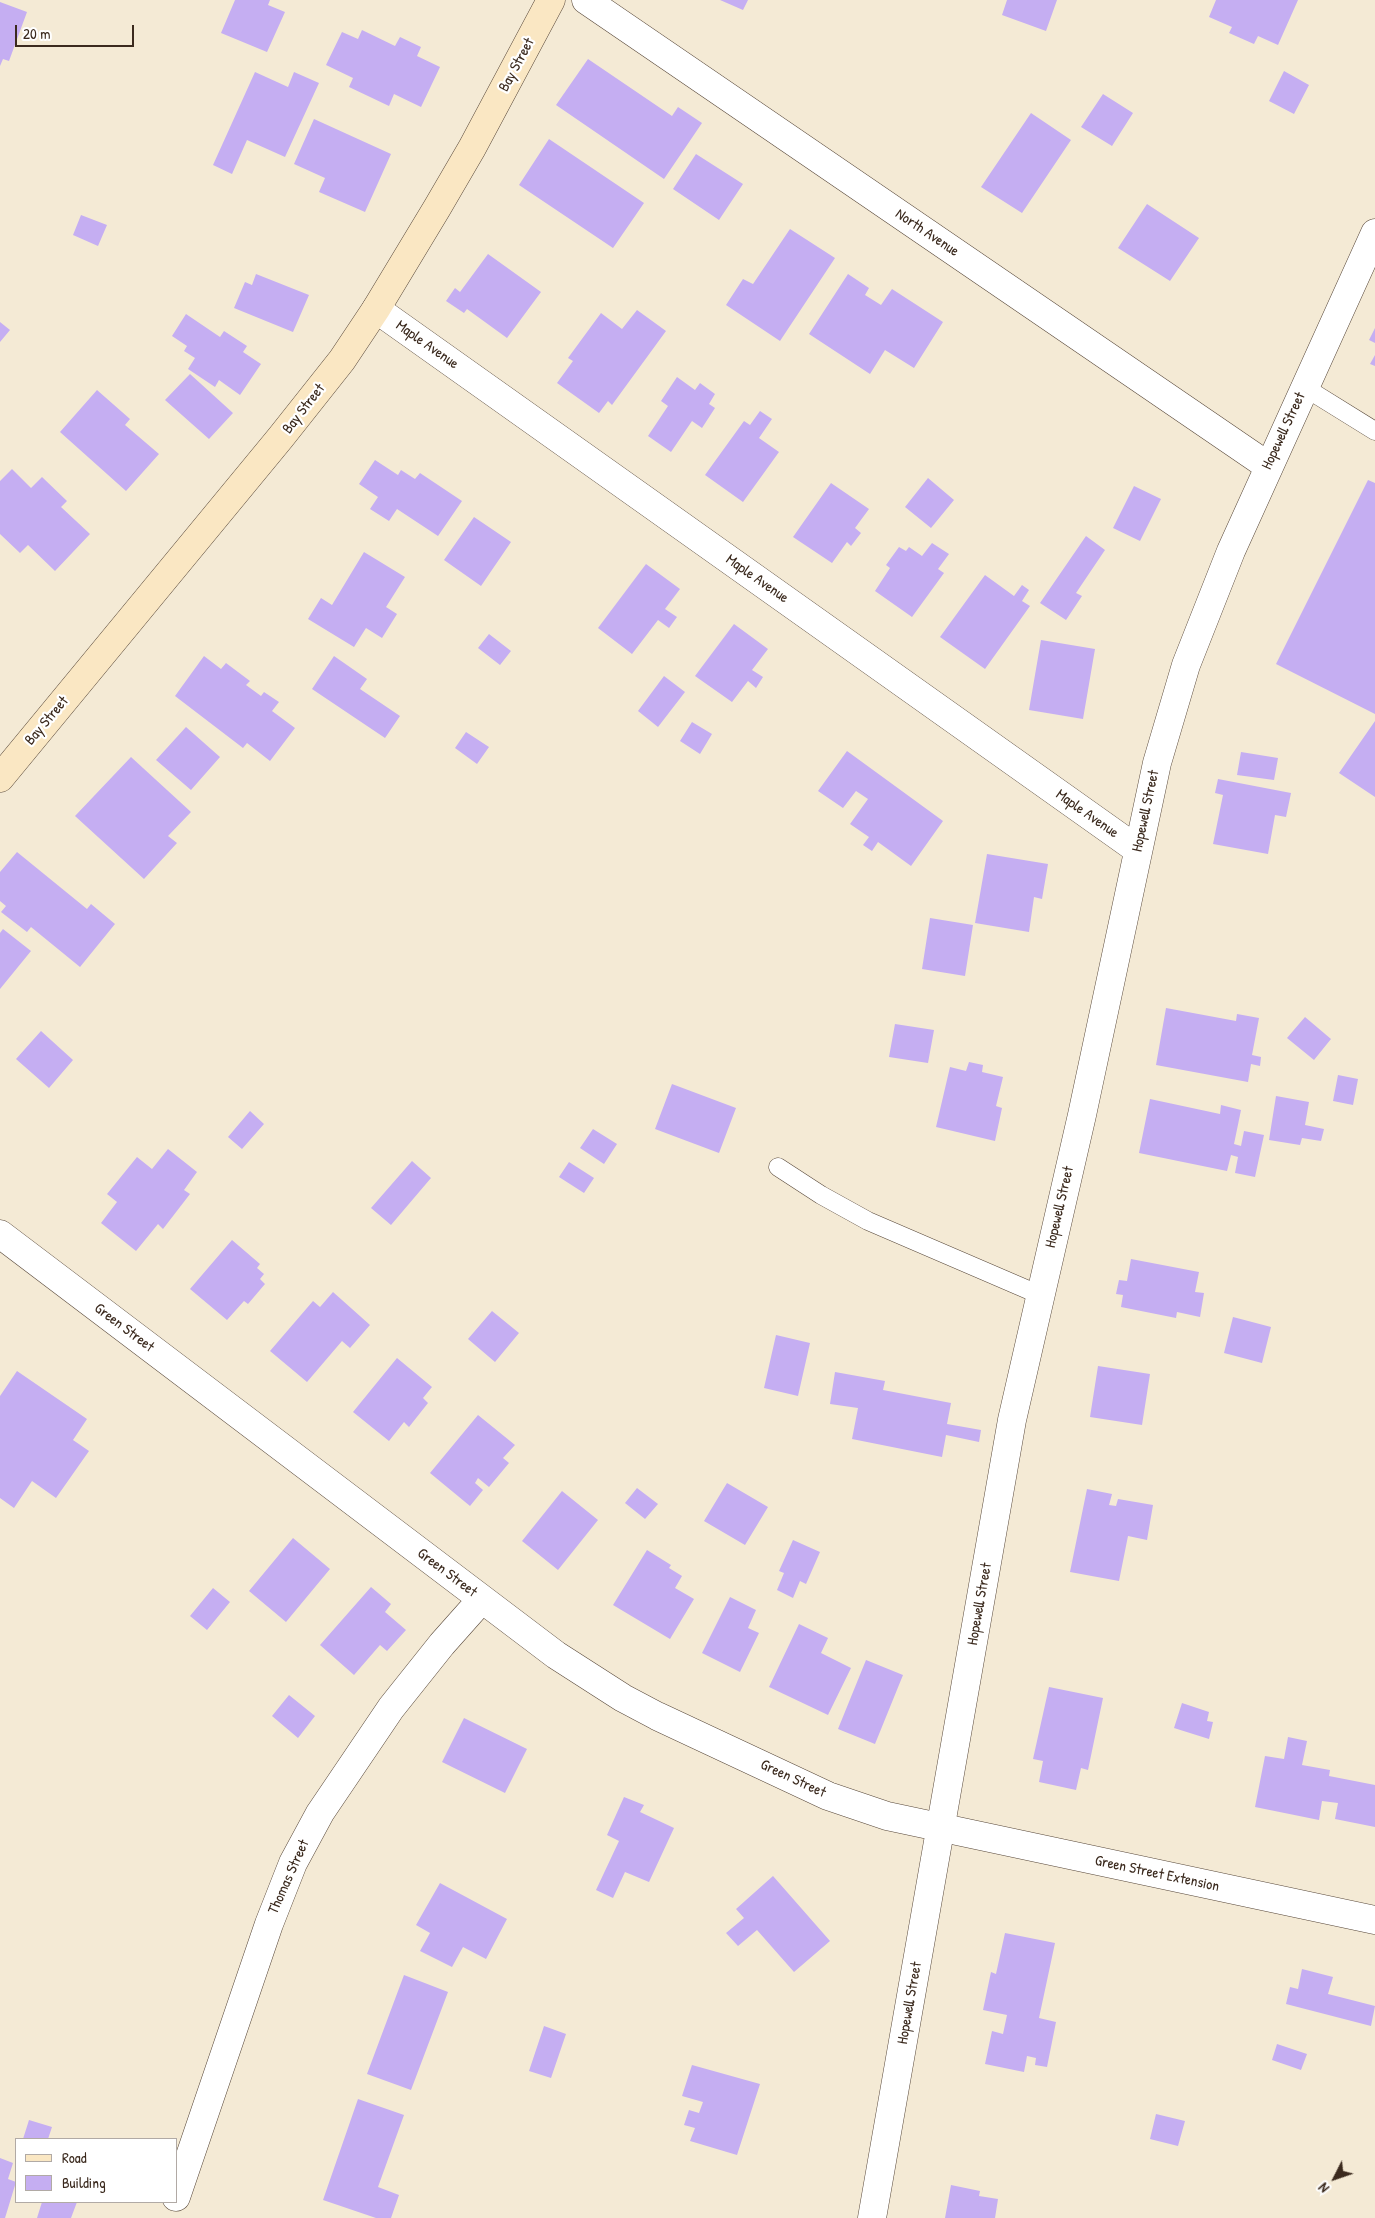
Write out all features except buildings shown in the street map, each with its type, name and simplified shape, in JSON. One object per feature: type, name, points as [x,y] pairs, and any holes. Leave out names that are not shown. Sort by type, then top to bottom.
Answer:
[{"type":"main road","name":"Bay Street","points":[[0,778],[287,430],[342,360],[376,308],[472,148],[551,0]]},
{"type":"street","name":"North Avenue","points":[[586,0],[1268,466]]},
{"type":"street","name":"Hopewell Street","points":[[872,2218],[1012,1420],[1082,1115],[1159,755],[1186,665],[1228,560],[1268,466],[1375,233]]},
{"type":"street","name":"Maple Avenue","points":[[376,308],[1138,850]]},
{"type":"street","name":"Green Street","points":[[0,1234],[482,1600],[556,1655],[623,1698],[657,1716],[828,1796],[887,1816],[940,1828]]},
{"type":"street","name":"Thomas Street","points":[[178,2191],[269,1924],[293,1863],[320,1813],[391,1708],[442,1644],[482,1600]]},
{"type":"street","name":"Green Street Extension","points":[[940,1828],[1375,1920]]},
{"type":"street","points":[[169,2218],[175,2203]]},
{"type":"lane","points":[[1304,387],[1375,431]]},
{"type":"lane","points":[[778,1167],[821,1195],[868,1221],[1040,1295]]}]
